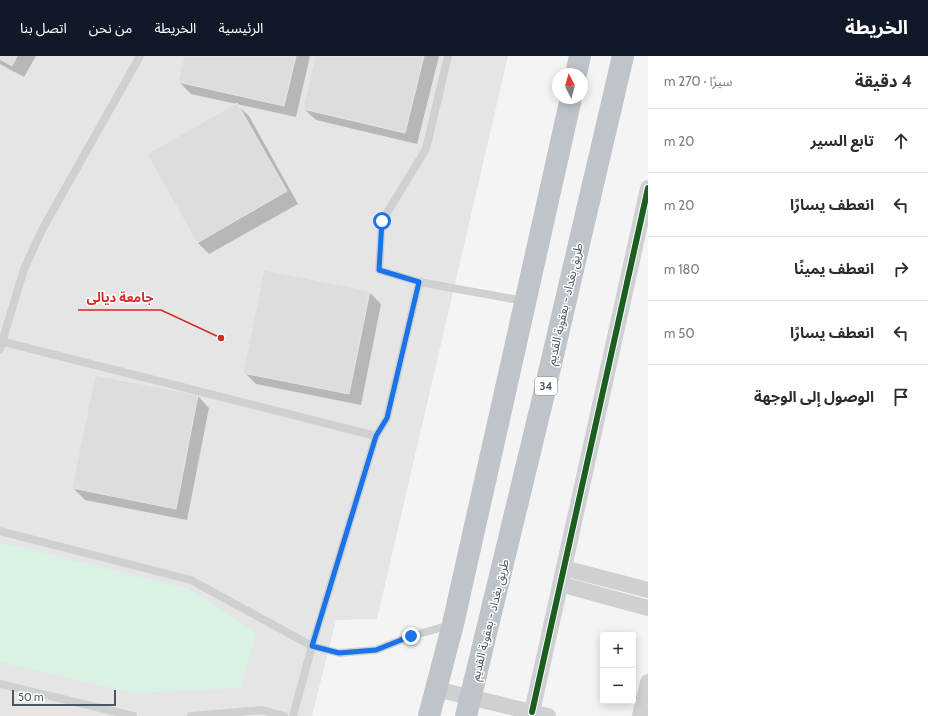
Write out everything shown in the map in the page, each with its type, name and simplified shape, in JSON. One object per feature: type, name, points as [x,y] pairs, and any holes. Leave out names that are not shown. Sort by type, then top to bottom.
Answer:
[{"type":"highway","points":[[577,68],[580,56]]},
{"type":"highway","name":"طريق بغداد - بعقوبة القديم","points":[[469,707],[543,398],[622,56]]},
{"type":"highway","points":[[428,716],[453,624],[570,104]]},
{"type":"street","points":[[532,712],[560,584],[643,232],[648,188]]},
{"type":"street","points":[[564,568],[648,590]]},
{"type":"street","points":[[560,584],[648,608]]},
{"type":"street","points":[[640,716],[648,682]]},
{"type":"street","points":[[436,689],[469,707],[532,712],[548,716]]},
{"type":"lane","points":[[140,56],[43,228],[24,268],[1,344],[376,436]]},
{"type":"lane","points":[[448,56],[426,149],[382,221],[379,270],[419,282],[526,301]]},
{"type":"lane","points":[[293,716],[312,646],[376,436],[387,418],[419,282]]},
{"type":"lane","points":[[0,531],[191,580],[312,646],[339,653],[376,650],[411,636],[453,624]]},
{"type":"lane","points":[[0,684],[133,716]]},
{"type":"lane","points":[[191,716],[262,710],[284,716]]},
{"type":"shaded area","points":[[0,56],[508,56],[377,619],[336,620],[312,716],[0,716]]},
{"type":"green space","points":[[0,542],[189,589],[256,632],[241,688],[133,693],[0,662]]},
{"type":"building","points":[[0,56],[17,56],[12,66],[0,59]]},
{"type":"building","points":[[184,56],[296,56],[284,106],[178,82]]},
{"type":"building","points":[[315,56],[424,56],[405,133],[303,109]]},
{"type":"building","points":[[237,103],[287,191],[197,243],[147,154]]},
{"type":"building","points":[[264,270],[370,291],[349,394],[243,373]]},
{"type":"building","points":[[95,375],[198,395],[176,509],[72,488]]},
{"type":"cycle path","points":[[532,712],[648,188]]},
{"type":"place","name":"جامعة ديالى","points":[[221,338]]},
{"type":"route","points":[[382,221],[379,270],[419,282],[387,418],[376,436],[312,646],[339,653],[376,650],[411,636]]}]
